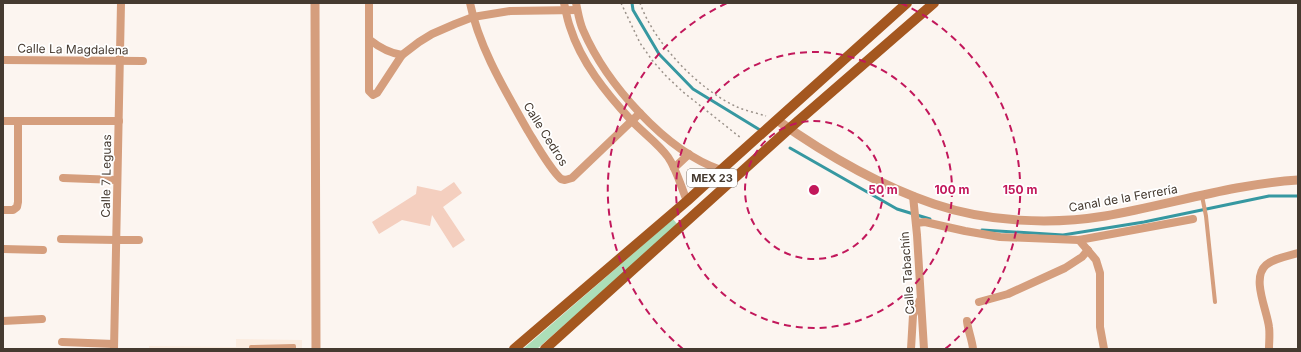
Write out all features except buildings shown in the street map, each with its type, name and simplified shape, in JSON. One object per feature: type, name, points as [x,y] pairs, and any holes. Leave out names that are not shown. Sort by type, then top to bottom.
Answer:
[{"type":"main road","name":"MEX 23","points":[[514,349],[687,201],[907,3]]},
{"type":"main road","name":"MEX 23","points":[[545,349],[790,128],[934,3]]},
{"type":"main road","points":[[687,201],[694,214]]},
{"type":"street","name":"Calle 7 Leguas","points":[[114,346],[121,3]]},
{"type":"street","points":[[315,3],[316,349]]},
{"type":"street","points":[[369,3],[369,91],[373,95],[377,93],[402,55],[432,34],[473,17],[510,11],[577,6],[582,28],[601,63],[614,83],[640,113],[680,149],[709,166],[721,170]]},
{"type":"street","name":"Calle Cedros","points":[[470,3],[473,17],[502,85],[537,146],[561,179],[565,180],[572,178],[640,113]]},
{"type":"street","points":[[565,7],[570,27],[580,50],[590,67],[602,86],[632,121],[658,145],[668,157],[687,201]]},
{"type":"street","points":[[370,40],[378,47],[386,51],[402,55]]},
{"type":"street","name":"Calle La Magdalena","points":[[3,60],[143,62]]},
{"type":"street","name":"Canal de la Ferrería","points":[[777,120],[836,158],[871,177],[934,204],[989,216],[1050,221],[1104,216],[1203,199],[1252,186],[1298,180]]},
{"type":"street","points":[[3,121],[119,121]]},
{"type":"street","points":[[3,210],[13,210],[17,208],[18,121]]},
{"type":"street","points":[[658,145],[667,138]]},
{"type":"street","points":[[674,168],[689,154]]},
{"type":"street","points":[[63,178],[117,180]]},
{"type":"street","name":"Calle Tabachín","points":[[913,196],[924,349]]},
{"type":"street","points":[[916,221],[1000,237],[1079,240],[1193,219]]},
{"type":"street","points":[[61,238],[139,240]]},
{"type":"street","points":[[1079,240],[1096,260],[1100,273],[1100,327],[1104,349]]},
{"type":"street","points":[[3,249],[44,250]]},
{"type":"street","points":[[979,302],[1008,294],[1065,268],[1082,257],[1088,250]]},
{"type":"street","points":[[1268,349],[1269,327],[1262,297],[1260,275],[1263,268],[1268,264],[1298,252]]},
{"type":"street","points":[[911,349],[913,315],[921,300]]},
{"type":"street","points":[[3,321],[42,319]]},
{"type":"street","points":[[967,321],[973,349]]},
{"type":"street","points":[[62,342],[114,346]]},
{"type":"lane","points":[[1203,199],[1215,302]]},
{"type":"lane","points":[[251,349],[251,347],[294,346],[294,349]]},
{"type":"path","points":[[621,3],[640,43],[665,75],[683,92],[749,145]]},
{"type":"path","points":[[640,3],[643,13],[656,36],[673,57],[695,78],[715,94],[737,106],[777,120]]},
{"type":"shaded area","points":[[236,339],[302,340],[302,349],[149,349],[149,346],[236,347]]},
{"type":"green space","points":[[673,219],[678,225],[537,349],[523,349]]},
{"type":"waterway","points":[[632,3],[633,10],[659,54],[693,89],[760,130]]},
{"type":"waterway","points":[[790,148],[897,209],[930,219]]},
{"type":"waterway","points":[[982,230],[1063,235],[1144,222],[1269,196],[1298,196]]}]
